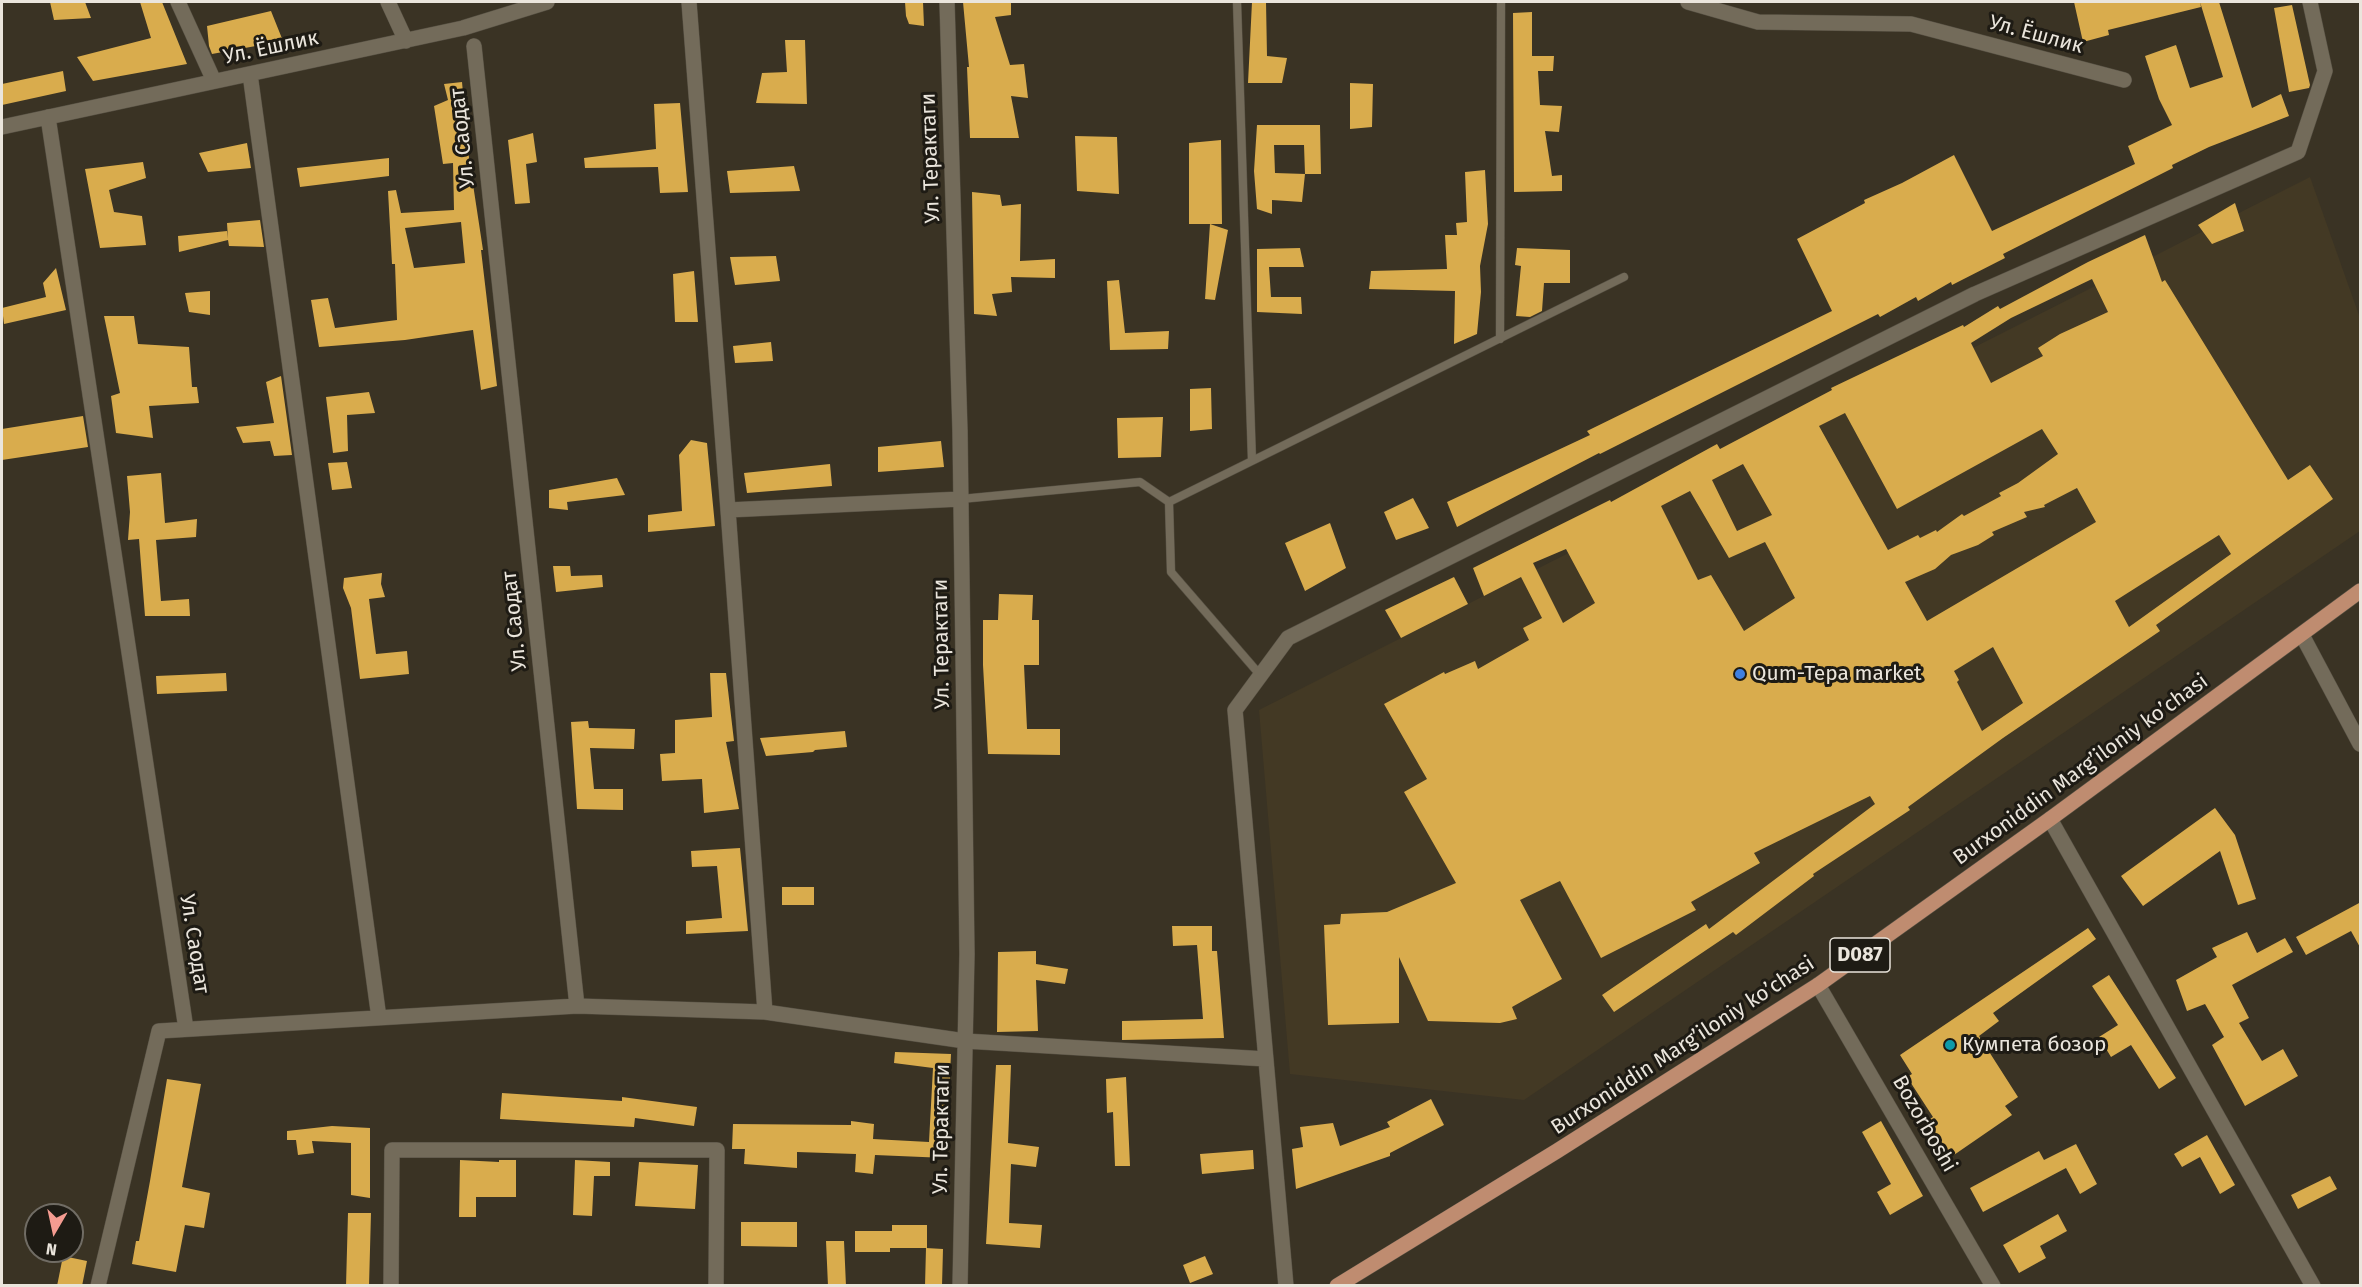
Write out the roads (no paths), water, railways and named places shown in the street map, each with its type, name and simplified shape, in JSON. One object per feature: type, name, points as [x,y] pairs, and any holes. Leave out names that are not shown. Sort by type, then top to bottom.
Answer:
[{"type":"main road","name":"Burxoniddin Marg’iloniy ko’chasi","points":[[1337,1286],[1557,1152],[1818,985],[2050,819],[2361,591]]},
{"type":"street","points":[[178,2],[214,81]]},
{"type":"street","points":[[388,2],[406,41]]},
{"type":"street","name":"Ул. Ёшлик","points":[[2,127],[463,28],[547,2]]},
{"type":"street","points":[[689,2],[765,1012]]},
{"type":"street","name":"Ул. Терактаги","points":[[947,2],[961,499],[967,954],[960,1286]]},
{"type":"street","name":"Ул. Ёшлик","points":[[1688,2],[1758,22],[1911,24],[2124,80]]},
{"type":"street","points":[[1286,1286],[1235,711],[1288,638],[1975,294],[2298,152],[2325,71],[2310,2]]},
{"type":"street","name":"Ул. Саодат","points":[[474,46],[577,1006]]},
{"type":"street","points":[[250,74],[379,1018]]},
{"type":"street","name":"Ул. Саодат","points":[[48,117],[186,1029]]},
{"type":"street","points":[[728,510],[961,499]]},
{"type":"street","points":[[2302,635],[2361,744]]},
{"type":"street","points":[[2050,819],[2313,1286]]},
{"type":"street","name":"Bozorboshi","points":[[1818,985],[1993,1286]]},
{"type":"street","points":[[98,1286],[159,1031],[577,1006],[765,1012],[965,1041],[1266,1059]]},
{"type":"street","points":[[391,1286],[392,1150],[717,1150],[716,1286]]},
{"type":"lane","points":[[1237,2],[1252,461]]},
{"type":"lane","points":[[1500,339],[1501,3]]},
{"type":"lane","points":[[1170,502],[1624,277]]},
{"type":"lane","points":[[961,499],[1140,482],[1170,502]]},
{"type":"lane","points":[[1170,502],[1171,572],[1261,675]]},
{"type":"place","name":"Qum-Tepa market","points":[[1740,674]]},
{"type":"place","name":"Кумпета бозор","points":[[1950,1045]]}]
